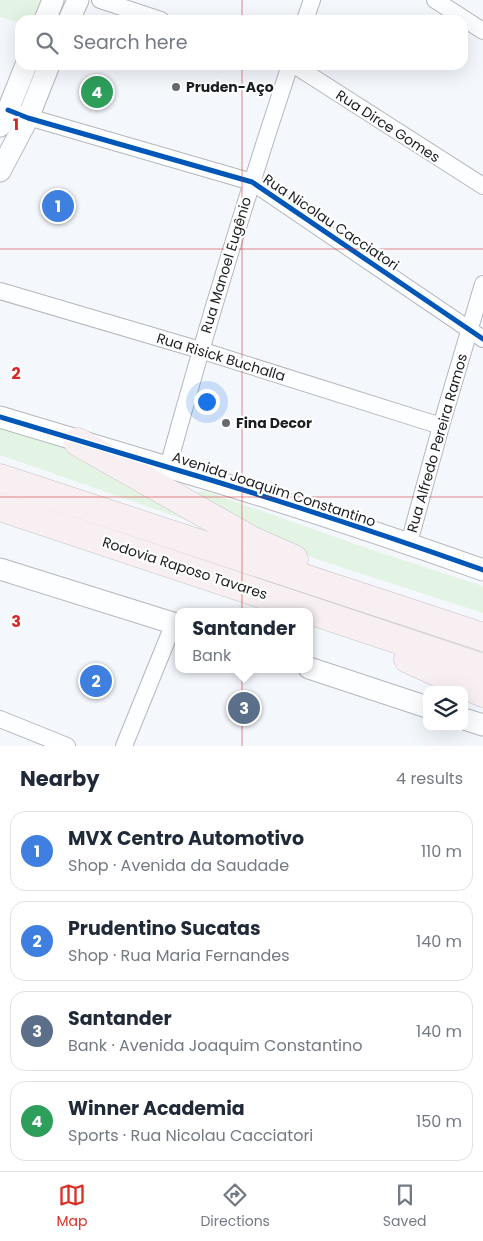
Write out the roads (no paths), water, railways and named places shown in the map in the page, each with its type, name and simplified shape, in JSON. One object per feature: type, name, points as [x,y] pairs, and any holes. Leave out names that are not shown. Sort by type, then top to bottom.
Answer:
[{"type":"highway","points":[[78,442],[251,540],[439,623]]},
{"type":"highway","name":"Rodovia Raposo Tavares","points":[[0,478],[483,637]]},
{"type":"highway","name":"Rodovia Raposo Tavares","points":[[0,507],[304,608]]},
{"type":"highway","points":[[274,598],[295,608]]},
{"type":"highway","name":"Rodovia Raposo Tavares","points":[[313,611],[483,668]]},
{"type":"highway","points":[[313,616],[483,693]]},
{"type":"street","points":[[46,15],[53,0]]},
{"type":"street","points":[[71,15],[78,0]]},
{"type":"street","points":[[100,0],[146,15]]},
{"type":"street","points":[[307,15],[312,0]]},
{"type":"street","points":[[435,0],[458,15]]},
{"type":"street","points":[[468,21],[483,31]]},
{"type":"street","points":[[0,171],[25,70]]},
{"type":"street","points":[[12,118],[46,70]]},
{"type":"street","name":"Rua Manoel Eugênio","points":[[168,467],[200,350],[252,182],[290,70]]},
{"type":"street","name":"Rua Dirce Gomes","points":[[300,70],[483,186]]},
{"type":"street","name":"Rua Nicolau Cacciatori","points":[[12,118],[252,182],[483,339]]},
{"type":"street","name":"Rua Alfredo Pereira Ramos","points":[[409,544],[441,426],[483,284]]},
{"type":"street","name":"Rua Risick Buchalla","points":[[0,291],[200,350],[441,426]]},
{"type":"street","name":"Avenida Joaquim Constantino","points":[[0,417],[78,442],[168,467],[409,544],[483,570]]},
{"type":"street","points":[[0,569],[175,624]]},
{"type":"street","points":[[124,746],[175,626]]},
{"type":"street","points":[[313,669],[423,706]]},
{"type":"street","points":[[0,719],[67,746]]},
{"type":"street","points":[[468,720],[483,725]]},
{"type":"place","name":"Pruden-Aço","points":[[176,87]]},
{"type":"place","name":"Winner Academia","points":[[97,92]]},
{"type":"place","name":"MVX Centro Automotivo","points":[[58,206]]},
{"type":"place","name":"Fina Decor","points":[[226,423]]},
{"type":"place","name":"Prudentino Sucatas","points":[[96,681]]},
{"type":"place","name":"Santander","points":[[244,708]]}]
